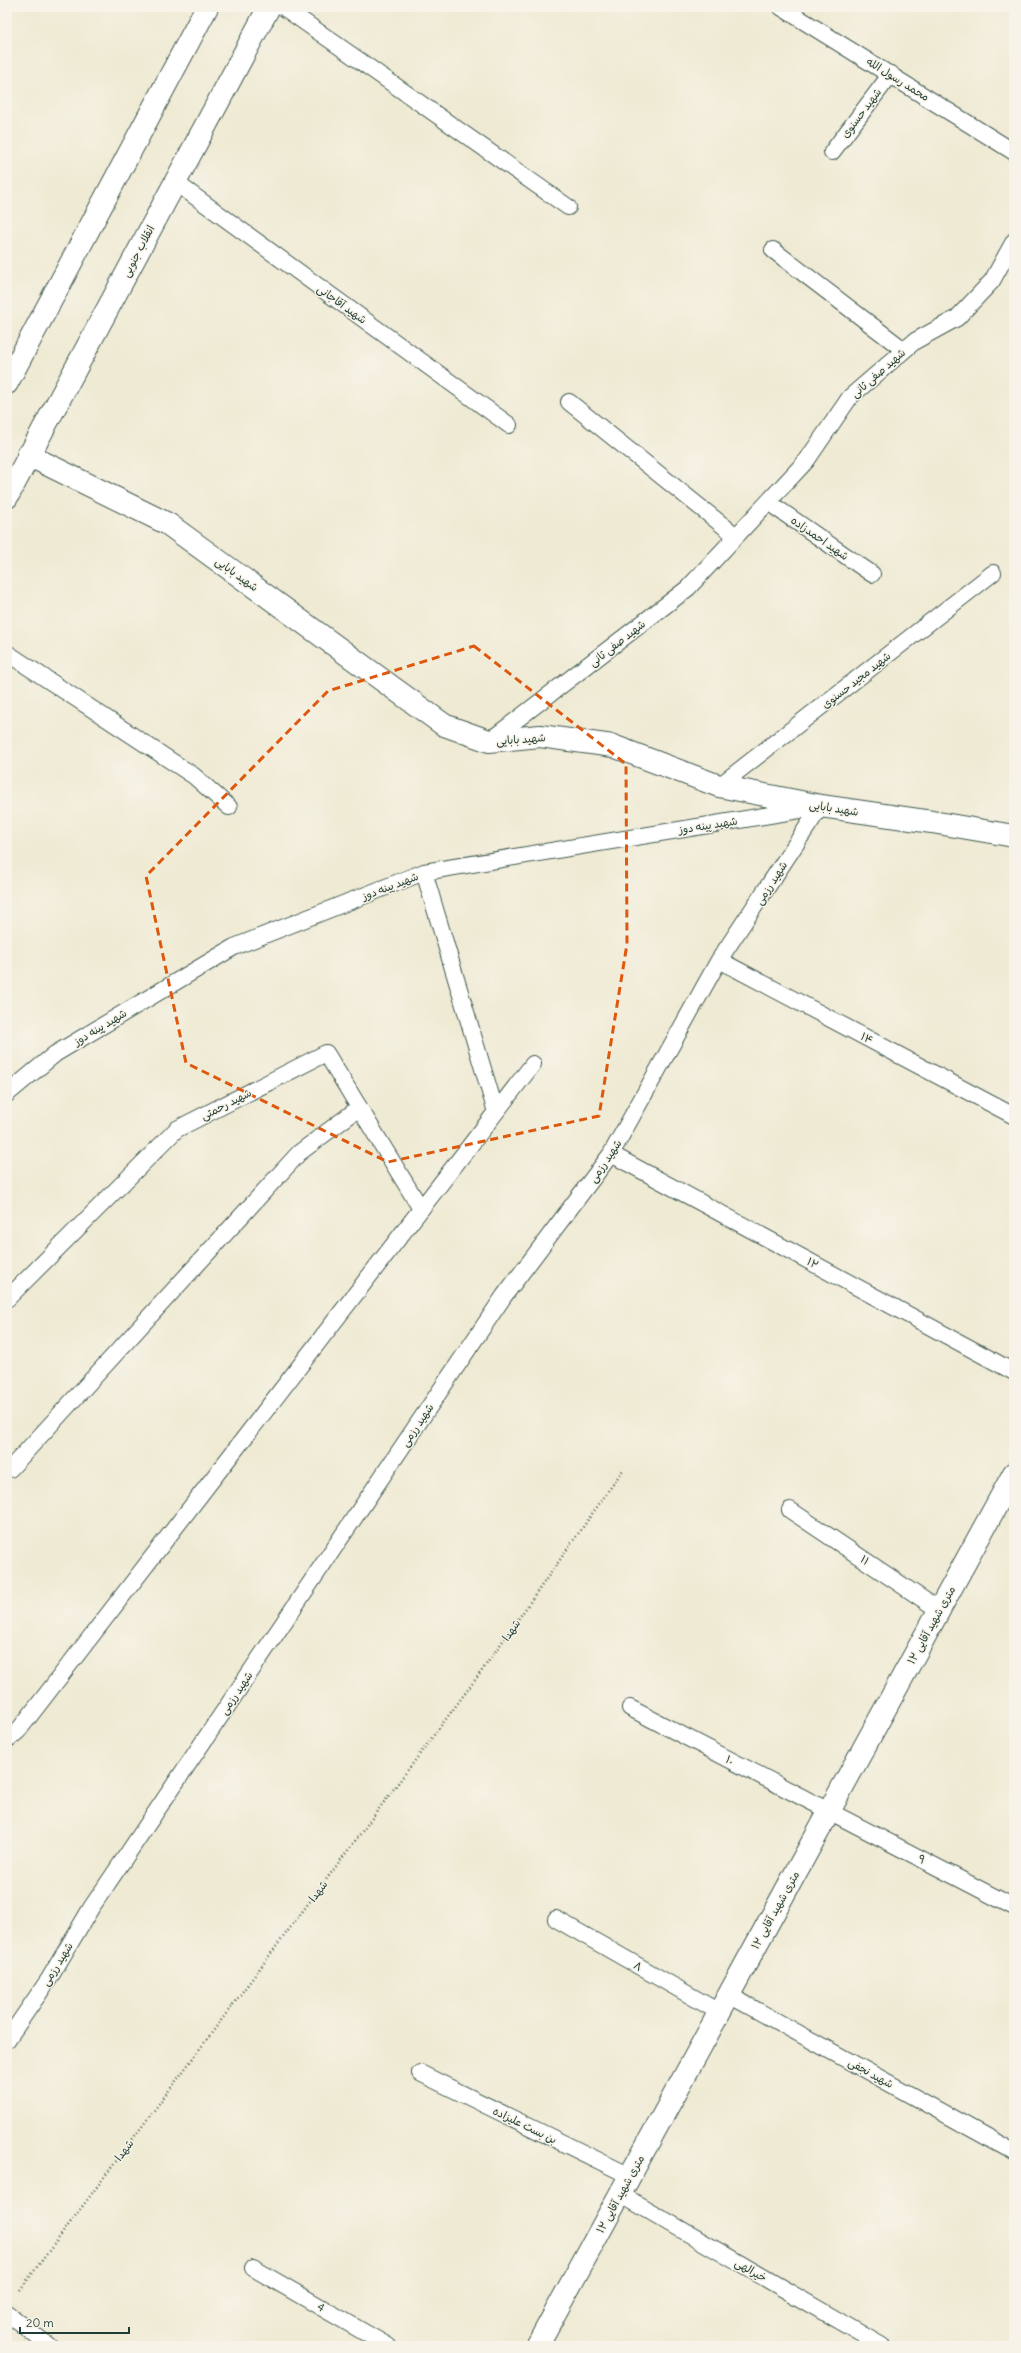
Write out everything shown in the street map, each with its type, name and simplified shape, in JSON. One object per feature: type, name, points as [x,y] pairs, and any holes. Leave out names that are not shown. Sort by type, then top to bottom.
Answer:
[{"type":"street","points":[[7,383],[207,7]]},
{"type":"street","name":"انقلاب جنوبی","points":[[7,497],[28,455],[269,7]]},
{"type":"street","name":"شهید بابایی","points":[[28,455],[168,524],[444,726],[489,741],[540,736],[613,746],[719,786],[821,806],[932,822],[1014,836]]},
{"type":"street","name":"۱۲ متری شهید آقایی","points":[[537,2346],[1014,1473]]},
{"type":"lane","points":[[283,7],[568,207]]},
{"type":"lane","name":"محمد رسول الله","points":[[780,7],[1014,152]]},
{"type":"lane","name":"شهید حسنوی","points":[[832,152],[890,74]]},
{"type":"lane","name":"شهید آقاجانی","points":[[175,182],[509,425]]},
{"type":"lane","name":"شهید صفی ثانی","points":[[489,741],[688,588],[807,460],[850,398],[915,341],[957,318],[992,281],[1014,242]]},
{"type":"lane","points":[[773,250],[904,350]]},
{"type":"lane","points":[[569,402],[736,536]]},
{"type":"lane","name":"شهید احمدزاده","points":[[768,502],[872,574]]},
{"type":"lane","name":"شهید مجید حسنوی","points":[[719,786],[993,573]]},
{"type":"lane","points":[[7,653],[194,776],[229,807]]},
{"type":"lane","name":"شهید پینه دوز","points":[[7,1094],[55,1054],[234,947],[424,872],[821,806]]},
{"type":"lane","name":"شهید رزمی","points":[[7,2040],[48,1979],[91,1908],[504,1296],[612,1154],[719,960],[821,806]]},
{"type":"lane","points":[[424,872],[496,1112]]},
{"type":"lane","name":"۱۴","points":[[719,960],[1014,1116]]},
{"type":"lane","name":"شهید رحمتی","points":[[7,1299],[177,1129],[326,1053],[421,1209]]},
{"type":"lane","points":[[7,1740],[18,1731],[533,1064]]},
{"type":"lane","points":[[10,1469],[299,1152],[359,1108]]},
{"type":"lane","name":"۱۲","points":[[612,1154],[1014,1372]]},
{"type":"lane","name":"۱۱","points":[[790,1510],[939,1610]]},
{"type":"lane","name":"۱۰","points":[[630,1708],[829,1812]]},
{"type":"lane","name":"۹","points":[[829,1812],[1014,1907]]},
{"type":"lane","name":"۸","points":[[556,1919],[724,2004]]},
{"type":"lane","name":"شهید نجفی","points":[[724,2004],[1014,2152]]},
{"type":"lane","name":"بن بست علیزاده","points":[[420,2073],[625,2185]]},
{"type":"lane","name":"خیرالهی","points":[[625,2185],[882,2346]]},
{"type":"lane","name":"4","points":[[253,2268],[388,2346]]},
{"type":"lane","points":[[7,2313],[49,2346]]},
{"type":"path","name":"شهدا","points":[[16,2294],[481,1672],[623,1470]]},
{"type":"highlighted area","points":[[474,646],[626,764],[627,944],[599,1116],[388,1162],[186,1063],[146,876],[328,691]]}]
